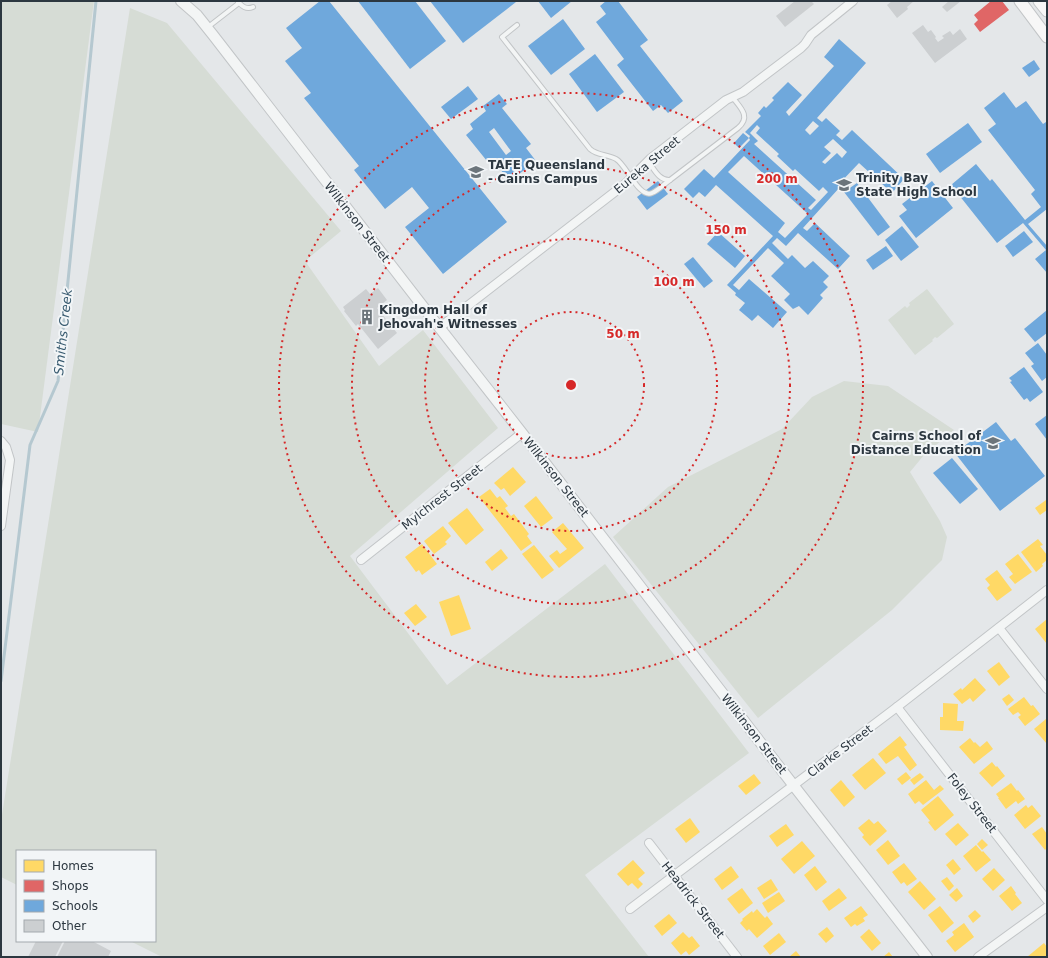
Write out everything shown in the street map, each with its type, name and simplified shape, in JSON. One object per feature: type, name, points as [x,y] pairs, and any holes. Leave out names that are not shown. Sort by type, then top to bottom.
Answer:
[{"type":"main road","points":[[1039,1],[1047,11]]},
{"type":"main road","points":[[1020,3],[1047,38]]},
{"type":"street","name":"Wilkinson Street","points":[[181,1],[197,15],[207,27],[927,957]]},
{"type":"street","name":"Eureka Street","points":[[439,328],[632,178],[648,161],[726,100],[743,92],[801,48],[806,44],[811,35],[842,4],[853,1]]},
{"type":"street","name":"Mylchrest Street","points":[[361,560],[522,433]]},
{"type":"street","points":[[1,526],[10,460],[4,444]]},
{"type":"street","name":"Clarke Street","points":[[630,909],[794,786],[1047,590]]},
{"type":"street","points":[[999,628],[1047,689]]},
{"type":"street","name":"Foley Street","points":[[897,707],[1047,900]]},
{"type":"street","name":"Headrick Street","points":[[649,843],[737,957]]},
{"type":"street","points":[[978,957],[1047,907]]},
{"type":"lane","points":[[207,27],[238,2],[246,8],[253,7]]},
{"type":"lane","points":[[517,25],[502,37],[588,147],[596,153],[617,159],[645,193],[649,194],[653,192],[738,128],[744,120],[744,113],[732,98]]},
{"type":"lane","points":[[648,161],[663,180],[670,180]]},
{"type":"shaded area","points":[[1,1],[94,1],[38,432],[1,424]]},
{"type":"shaded area","points":[[130,8],[167,23],[341,231],[305,261],[379,366],[423,330],[498,428],[350,556],[447,685],[605,564],[749,753],[585,875],[649,957],[162,957],[132,942],[156,942],[156,850],[16,850],[16,884],[1,877],[1,821]]},
{"type":"shaded area","points":[[927,289],[954,324],[937,338],[935,337],[932,340],[933,341],[915,355],[888,320],[905,306],[907,308],[910,305],[909,303]]},
{"type":"shaded area","points":[[844,381],[888,386],[954,430],[924,455],[910,472],[940,521],[947,537],[942,560],[892,610],[758,718],[613,537],[668,487],[782,429],[812,397]]},
{"type":"building: Homes","points":[[513,467],[526,482],[510,496],[504,488],[501,490],[494,483]]},
{"type":"building: Homes","points":[[490,489],[497,498],[500,496],[508,506],[505,508],[511,516],[514,514],[529,534],[527,536],[532,543],[521,551],[479,497]]},
{"type":"building: Homes","points":[[536,496],[553,518],[541,527],[524,506]]},
{"type":"building: Homes","points":[[1046,500],[1047,510],[1040,515],[1035,508]]},
{"type":"building: Homes","points":[[467,508],[484,530],[466,545],[448,523]]},
{"type":"building: Homes","points":[[563,523],[584,548],[559,568],[549,556],[557,550],[560,554],[567,549],[552,532]]},
{"type":"building: Homes","points":[[443,526],[451,536],[445,542],[447,544],[434,554],[424,541]]},
{"type":"building: Homes","points":[[1038,539],[1043,545],[1040,546],[1047,555],[1047,560],[1036,572],[1021,552]]},
{"type":"building: Homes","points":[[422,544],[437,564],[422,575],[419,570],[416,572],[405,557]]},
{"type":"building: Homes","points":[[534,545],[554,570],[542,579],[522,554]]},
{"type":"building: Homes","points":[[501,549],[508,558],[492,571],[485,562]]},
{"type":"building: Homes","points":[[1018,554],[1032,572],[1015,584],[1009,577],[1013,574],[1005,564]]},
{"type":"building: Homes","points":[[997,570],[1012,590],[997,601],[987,588],[990,585],[985,579]]},
{"type":"building: Homes","points":[[459,595],[471,629],[451,636],[439,602]]},
{"type":"building: Homes","points":[[416,604],[427,617],[415,626],[404,613]]},
{"type":"building: Homes","points":[[1047,619],[1047,644],[1035,629]]},
{"type":"building: Homes","points":[[999,662],[1010,677],[999,686],[987,671]]},
{"type":"building: Homes","points":[[975,678],[986,690],[973,702],[970,698],[962,704],[953,694],[961,688],[962,690]]},
{"type":"building: Homes","points":[[1009,694],[1014,700],[1007,706],[1002,699]]},
{"type":"building: Homes","points":[[1024,697],[1040,714],[1025,726],[1018,717],[1021,715],[1018,712],[1013,715],[1008,709]]},
{"type":"building: Homes","points":[[943,703],[958,704],[957,721],[964,721],[963,731],[940,730],[940,717],[943,717]]},
{"type":"building: Homes","points":[[1046,719],[1047,720],[1047,744],[1034,729]]},
{"type":"building: Homes","points":[[900,736],[907,745],[904,747],[917,765],[910,771],[898,756],[886,764],[878,754]]},
{"type":"building: Homes","points":[[970,738],[980,747],[987,741],[993,749],[974,764],[959,747]]},
{"type":"building: Homes","points":[[873,758],[886,773],[865,790],[852,775]]},
{"type":"building: Homes","points":[[992,762],[1005,776],[992,787],[979,773]]},
{"type":"building: Homes","points":[[906,772],[911,778],[902,785],[897,779]]},
{"type":"building: Homes","points":[[920,773],[924,777],[914,785],[910,780]]},
{"type":"building: Homes","points":[[754,774],[761,783],[746,795],[738,786]]},
{"type":"building: Homes","points":[[841,780],[855,797],[844,807],[830,790]]},
{"type":"building: Homes","points":[[926,780],[934,790],[940,785],[944,789],[923,805],[919,801],[915,804],[908,794]]},
{"type":"building: Homes","points":[[1011,783],[1025,799],[1018,804],[1016,801],[1006,809],[996,794]]},
{"type":"building: Homes","points":[[938,796],[954,815],[935,831],[928,822],[930,821],[921,810]]},
{"type":"building: Homes","points":[[1026,805],[1028,808],[1032,805],[1041,816],[1025,829],[1014,815]]},
{"type":"building: Homes","points":[[690,818],[700,832],[686,843],[675,829]]},
{"type":"building: Homes","points":[[869,819],[874,824],[878,821],[887,831],[870,846],[862,837],[864,835],[858,828]]},
{"type":"building: Homes","points":[[958,823],[969,835],[956,846],[945,834]]},
{"type":"building: Homes","points":[[786,824],[794,835],[777,847],[769,836]]},
{"type":"building: Homes","points":[[1042,827],[1047,834],[1047,848],[1045,850],[1032,834]]},
{"type":"building: Homes","points":[[982,839],[988,845],[982,850],[977,844]]},
{"type":"building: Homes","points":[[888,840],[900,856],[888,865],[876,850]]},
{"type":"building: Homes","points":[[802,841],[815,856],[794,874],[781,859]]},
{"type":"building: Homes","points":[[976,845],[991,860],[976,872],[963,856]]},
{"type":"building: Homes","points":[[953,859],[961,869],[954,875],[946,865]]},
{"type":"building: Homes","points":[[633,860],[645,873],[638,879],[643,884],[638,889],[632,883],[628,886],[617,874]]},
{"type":"building: Homes","points":[[904,863],[917,879],[907,886],[904,882],[901,884],[892,872]]},
{"type":"building: Homes","points":[[731,866],[739,877],[722,890],[714,879]]},
{"type":"building: Homes","points":[[815,866],[827,882],[816,891],[804,875]]},
{"type":"building: Homes","points":[[994,868],[1005,880],[993,891],[982,879]]},
{"type":"building: Homes","points":[[947,877],[954,886],[949,891],[941,881]]},
{"type":"building: Homes","points":[[771,879],[778,890],[764,899],[757,888]]},
{"type":"building: Homes","points":[[920,881],[936,899],[924,910],[908,892]]},
{"type":"building: Homes","points":[[1011,886],[1022,903],[1012,911],[999,896]]},
{"type":"building: Homes","points":[[742,888],[753,903],[739,914],[727,899]]},
{"type":"building: Homes","points":[[839,888],[847,898],[829,911],[822,901]]},
{"type":"building: Homes","points":[[957,888],[963,896],[956,902],[949,895]]},
{"type":"building: Homes","points":[[779,892],[785,901],[768,913],[762,903]]},
{"type":"building: Homes","points":[[861,906],[868,915],[863,918],[865,921],[857,926],[855,924],[851,927],[844,918]]},
{"type":"building: Homes","points":[[940,906],[954,923],[942,933],[928,915]]},
{"type":"building: Homes","points":[[757,909],[765,918],[767,916],[773,924],[757,938],[749,929],[747,931],[740,923],[743,920],[742,919]]},
{"type":"building: Homes","points":[[975,910],[981,916],[973,923],[968,916]]},
{"type":"building: Homes","points":[[669,914],[677,923],[662,936],[654,926]]},
{"type":"building: Homes","points":[[964,923],[974,937],[955,952],[946,941],[954,935],[952,932]]},
{"type":"building: Homes","points":[[827,927],[834,936],[826,943],[818,934]]},
{"type":"building: Homes","points":[[869,929],[881,943],[872,951],[860,937]]},
{"type":"building: Homes","points":[[683,932],[689,938],[692,936],[700,946],[689,955],[686,951],[681,955],[671,943]]},
{"type":"building: Homes","points":[[779,933],[786,942],[770,955],[763,946]]},
{"type":"building: Homes","points":[[1044,943],[1047,947],[1047,957],[1027,957]]},
{"type":"building: Homes","points":[[796,951],[801,957],[789,957]]},
{"type":"building: Homes","points":[[889,952],[893,957],[883,957]]},
{"type":"building: Shops","points":[[991,1],[1002,1],[1009,10],[980,32],[974,24],[978,20],[974,15]]},
{"type":"building: Schools","points":[[320,1],[329,1],[507,222],[443,274],[405,227],[429,208],[412,187],[385,209],[354,170],[359,166],[304,98],[311,93],[285,61],[302,48],[286,28]]},
{"type":"building: Schools","points":[[358,1],[415,1],[446,41],[410,69]]},
{"type":"building: Schools","points":[[430,1],[515,1],[516,2],[463,43]]},
{"type":"building: Schools","points":[[538,1],[572,1],[551,18]]},
{"type":"building: Schools","points":[[606,1],[618,1],[648,40],[640,46],[683,101],[668,113],[661,105],[653,111],[617,65],[624,59],[596,22],[606,14],[600,6]]},
{"type":"building: Schools","points":[[563,19],[585,49],[551,75],[528,46]]},
{"type":"building: Schools","points":[[839,39],[866,63],[817,118],[822,122],[826,118],[840,131],[836,135],[842,140],[852,130],[904,179],[892,193],[859,163],[838,185],[840,187],[803,228],[807,231],[815,223],[850,256],[838,269],[798,233],[786,246],[777,238],[772,243],[788,259],[792,255],[805,268],[813,261],[829,276],[823,282],[828,287],[820,295],[823,298],[808,315],[799,306],[793,309],[784,300],[790,294],[771,276],[784,263],[768,248],[733,285],[739,290],[749,279],[787,312],[773,328],[758,315],[752,321],[739,310],[745,303],[735,295],[736,293],[727,285],[773,236],[716,185],[705,197],[699,192],[693,198],[684,189],[704,169],[714,178],[750,140],[750,136],[745,132],[761,116],[758,113],[764,106],[766,108],[774,100],[772,98],[788,82],[802,95],[786,112],[789,116],[834,66],[824,57]],"holes":[[[813,121],[819,126],[810,135],[805,130]],[[757,125],[760,128],[756,133],[779,154],[777,156],[793,171],[795,169],[819,191],[823,187],[828,192],[811,210],[808,208],[816,200],[754,144],[758,141],[750,133]],[[833,139],[847,152],[842,158],[837,153],[825,164],[822,162],[831,153],[824,147]],[[744,156],[808,214],[785,238],[778,232],[785,223],[728,172]]]},
{"type":"building: Schools","points":[[595,54],[624,92],[597,112],[569,74]]},
{"type":"building: Schools","points":[[1034,60],[1040,69],[1029,77],[1022,68]]},
{"type":"building: Schools","points":[[468,86],[478,99],[451,119],[441,107]]},
{"type":"building: Schools","points":[[1004,92],[1016,108],[1026,101],[1043,124],[1046,122],[1047,124],[1047,209],[1028,224],[1047,246],[1047,273],[1035,259],[1046,250],[1023,223],[997,243],[951,185],[976,164],[990,181],[992,179],[1025,220],[1041,207],[1031,194],[1035,190],[988,130],[996,124],[984,108]]},
{"type":"building: Schools","points":[[499,94],[507,104],[502,108],[531,144],[526,148],[536,161],[510,181],[499,168],[495,171],[466,135],[473,129],[470,124],[486,111],[483,106]],"holes":[[[494,128],[511,151],[506,155],[489,132]]]},
{"type":"building: Schools","points":[[968,123],[982,142],[940,173],[926,154]]},
{"type":"building: Schools","points":[[743,133],[749,138],[739,148],[734,143]]},
{"type":"building: Schools","points":[[658,181],[668,194],[647,210],[637,197]]},
{"type":"building: Schools","points":[[932,181],[953,208],[916,238],[899,216],[907,210],[902,204]]},
{"type":"building: Schools","points":[[857,183],[890,227],[878,236],[844,192]]},
{"type":"building: Schools","points":[[902,226],[919,247],[901,261],[885,240]]},
{"type":"building: Schools","points":[[1024,231],[1033,242],[1013,257],[1005,246]]},
{"type":"building: Schools","points":[[718,232],[745,256],[735,268],[707,244]]},
{"type":"building: Schools","points":[[886,246],[893,256],[873,270],[866,260]]},
{"type":"building: Schools","points":[[693,257],[713,281],[704,288],[684,264]]},
{"type":"building: Schools","points":[[1047,310],[1047,333],[1035,342],[1024,329]]},
{"type":"building: Schools","points":[[1038,343],[1047,355],[1047,377],[1042,381],[1031,366],[1034,364],[1025,353]]},
{"type":"building: Schools","points":[[1024,367],[1043,392],[1030,402],[1027,398],[1024,400],[1010,382],[1012,381],[1009,378]]},
{"type":"building: Schools","points":[[1047,415],[1047,440],[1035,424]]},
{"type":"building: Schools","points":[[996,422],[1011,441],[1015,438],[1045,476],[1000,511],[955,453]]},
{"type":"building: Schools","points":[[952,458],[978,489],[960,504],[933,473]]},
{"type":"building: Other","points":[[795,1],[811,1],[814,4],[785,27],[776,16]]},
{"type":"building: Other","points":[[892,1],[914,1],[907,7],[908,9],[897,18],[887,5]]},
{"type":"building: Other","points":[[949,1],[961,1],[947,12],[942,7]]},
{"type":"building: Other","points":[[923,25],[928,32],[931,30],[938,42],[944,38],[942,36],[950,31],[953,35],[960,29],[967,39],[935,63],[912,33]]},
{"type":"building: Other","name":"Kingdom Hall of Jehovah's Witnesses","points":[[378,288],[387,300],[377,308],[397,333],[378,349],[358,324],[356,326],[344,311],[345,310],[343,307],[366,289],[370,294]]},
{"type":"building: Other","points":[[36,942],[62,942],[55,957],[28,957]]},
{"type":"building: Other","points":[[64,942],[94,942],[111,951],[108,957],[57,957]]},
{"type":"waterway","name":"Smiths Creek","points":[[1,681],[30,445],[58,381],[96,1]]},
{"type":"place","name":"TAFE Queensland - Cairns Campus","points":[[476,172]]},
{"type":"place","name":"Trinity Bay State High School","points":[[844,185]]},
{"type":"place","name":"Kingdom Hall of Jehovah's Witnesses","points":[[367,317]]},
{"type":"place","name":"Cairns School of Distance Education","points":[[993,443]]}]
